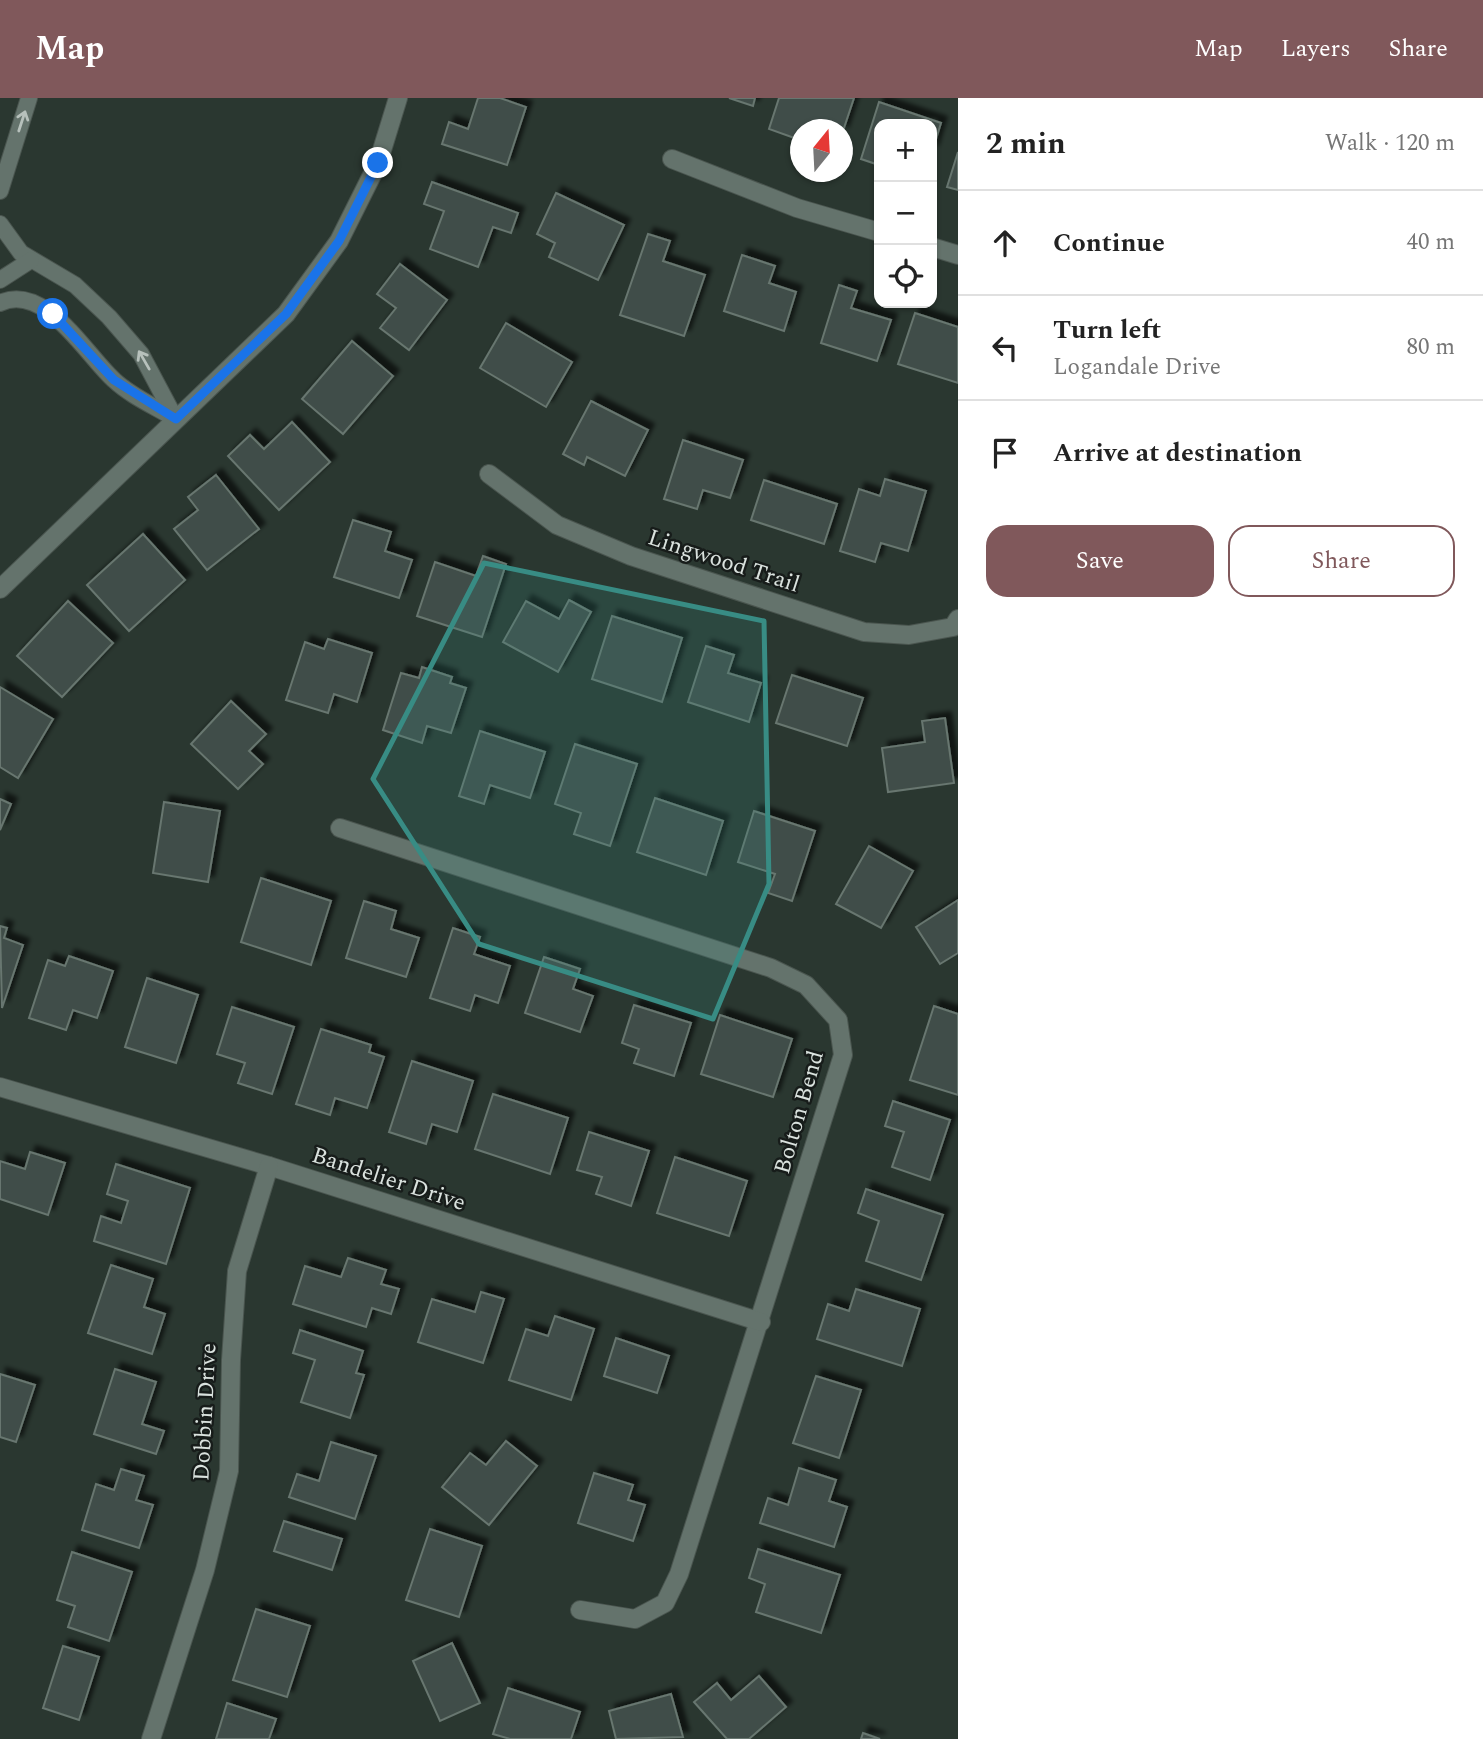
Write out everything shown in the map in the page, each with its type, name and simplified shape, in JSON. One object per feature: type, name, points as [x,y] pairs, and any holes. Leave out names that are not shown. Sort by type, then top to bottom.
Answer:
[{"type":"street","points":[[0,589],[286,314],[339,241],[378,163],[398,98]]},
{"type":"street","points":[[672,159],[797,208],[874,231]]},
{"type":"street","points":[[937,249],[958,255]]},
{"type":"street","name":"Lingwood Trail","points":[[489,474],[557,525],[631,556],[864,632],[909,635],[953,626],[958,619]]},
{"type":"street","name":"Bolton Bend","points":[[340,828],[771,968],[806,985],[838,1020],[843,1055],[761,1322],[679,1574],[665,1603],[635,1619],[580,1610]]},
{"type":"street","name":"Bandelier Drive","points":[[0,1087],[269,1166],[761,1322]]},
{"type":"street","name":"Dobbin Drive","points":[[151,1739],[205,1570],[229,1471],[237,1271],[269,1166]]},
{"type":"lane","points":[[0,191],[29,98]]},
{"type":"lane","points":[[0,224],[12,245],[31,260],[75,285],[109,317],[141,354],[176,419]]},
{"type":"lane","points":[[0,280],[31,260]]},
{"type":"lane","points":[[0,303],[15,299],[40,306],[58,319],[114,380],[176,419]]},
{"type":"highlighted area","points":[[484,563],[764,621],[769,884],[713,1019],[479,944],[373,779]]},
{"type":"building","points":[[478,98],[500,98],[526,107],[507,165],[442,144],[449,122],[468,129]]},
{"type":"building","points":[[729,98],[755,98],[753,106]]},
{"type":"building","points":[[779,98],[854,98],[847,119],[790,119],[790,136],[769,129]]},
{"type":"building","points":[[879,102],[929,119],[874,119],[874,163],[861,159]]},
{"type":"building","points":[[958,152],[958,190],[947,187]]},
{"type":"building","points":[[432,182],[518,213],[511,233],[493,227],[478,267],[430,249],[444,211],[424,204]]},
{"type":"building","points":[[556,193],[624,225],[598,280],[549,257],[555,243],[537,234]]},
{"type":"building","points":[[648,234],[670,241],[663,261],[705,275],[684,336],[620,315]]},
{"type":"building","points":[[742,255],[775,266],[769,283],[796,292],[784,331],[724,311]]},
{"type":"building","points":[[400,264],[447,300],[409,350],[380,328],[396,308],[377,294]]},
{"type":"building","points":[[839,285],[857,291],[851,308],[891,320],[877,361],[821,343]]},
{"type":"building","points":[[915,313],[958,327],[958,383],[898,364]]},
{"type":"building","points":[[506,323],[572,362],[546,407],[480,368]]},
{"type":"building","points":[[352,341],[393,376],[343,434],[302,399]]},
{"type":"building","points":[[591,401],[648,430],[625,476],[587,457],[584,465],[563,454]]},
{"type":"building","points":[[292,422],[330,462],[279,510],[228,456],[250,435],[264,449]]},
{"type":"building","points":[[683,440],[743,460],[730,498],[703,490],[697,509],[664,499]]},
{"type":"building","points":[[216,475],[259,529],[207,570],[174,529],[198,510],[188,497]]},
{"type":"building","points":[[885,479],[926,491],[908,551],[881,543],[875,562],[840,551],[859,489],[880,496]]},
{"type":"building","points":[[764,480],[837,504],[824,544],[751,520]]},
{"type":"building","points":[[353,520],[391,532],[385,551],[412,560],[399,598],[334,577]]},
{"type":"building","points":[[143,534],[185,580],[129,631],[87,585]]},
{"type":"building","points":[[483,556],[506,564],[482,637],[417,616],[435,562],[476,576]]},
{"type":"building","points":[[569,600],[591,612],[558,672],[503,642],[526,601],[559,619]]},
{"type":"building","points":[[68,601],[113,643],[62,697],[17,656]]},
{"type":"building","points":[[612,616],[682,638],[662,702],[592,679]]},
{"type":"building","points":[[328,639],[372,653],[357,702],[334,694],[328,713],[286,700],[305,642],[324,649]]},
{"type":"building","points":[[706,646],[734,655],[728,673],[761,683],[749,722],[688,702]]},
{"type":"building","points":[[422,667],[452,677],[450,683],[466,688],[451,733],[427,726],[422,743],[383,730],[401,673],[419,678]]},
{"type":"building","points":[[792,675],[863,698],[847,746],[776,723]]},
{"type":"building","points":[[0,687],[53,719],[18,778],[0,767]]},
{"type":"building","points":[[231,701],[266,734],[249,751],[263,764],[238,789],[191,744]]},
{"type":"building","points":[[945,718],[954,783],[888,792],[882,748],[925,742],[922,721]]},
{"type":"building","points":[[480,731],[545,752],[530,798],[490,785],[484,804],[459,796]]},
{"type":"building","points":[[575,744],[637,764],[610,846],[574,834],[581,813],[555,804]]},
{"type":"building","points":[[655,798],[723,821],[706,875],[637,852]]},
{"type":"building","points":[[0,799],[11,804],[0,830]]},
{"type":"building","points":[[164,802],[220,811],[208,882],[153,873]]},
{"type":"building","points":[[754,811],[815,831],[792,901],[768,893],[775,874],[738,862]]},
{"type":"building","points":[[869,846],[913,871],[881,928],[836,904]]},
{"type":"building","points":[[261,878],[331,901],[311,965],[241,942]]},
{"type":"building","points":[[958,900],[958,953],[940,964],[916,927]]},
{"type":"building","points":[[364,901],[396,911],[391,929],[419,938],[406,977],[346,958]]},
{"type":"building","points":[[0,926],[7,928],[4,938],[23,945],[2,1008]]},
{"type":"building","points":[[453,928],[480,937],[474,954],[510,966],[498,1003],[475,995],[470,1011],[430,998]]},
{"type":"building","points":[[69,956],[113,971],[97,1018],[73,1010],[66,1030],[29,1018],[48,960],[65,966]]},
{"type":"building","points":[[544,957],[580,969],[573,989],[593,996],[580,1032],[525,1013]]},
{"type":"building","points":[[147,978],[198,995],[176,1063],[125,1047]]},
{"type":"building","points":[[634,1005],[691,1023],[674,1076],[634,1063],[639,1049],[622,1043]]},
{"type":"building","points":[[934,1006],[958,1014],[958,1095],[910,1080]]},
{"type":"building","points":[[232,1007],[294,1027],[272,1094],[238,1083],[245,1063],[217,1054]]},
{"type":"building","points":[[720,1015],[792,1039],[773,1097],[701,1074]]},
{"type":"building","points":[[321,1029],[371,1045],[369,1052],[384,1057],[367,1108],[335,1098],[330,1115],[296,1104]]},
{"type":"building","points":[[412,1061],[473,1081],[457,1132],[432,1124],[426,1144],[389,1132]]},
{"type":"building","points":[[493,1094],[568,1118],[550,1174],[475,1149]]},
{"type":"building","points":[[893,1101],[950,1120],[930,1180],[892,1167],[904,1132],[885,1126]]},
{"type":"building","points":[[589,1132],[649,1151],[631,1206],[596,1194],[602,1177],[577,1170]]},
{"type":"building","points":[[30,1152],[65,1163],[48,1215],[0,1199],[0,1161],[25,1169]]},
{"type":"building","points":[[675,1157],[747,1181],[729,1236],[657,1213]]},
{"type":"building","points":[[116,1164],[190,1188],[166,1264],[94,1241],[101,1216],[121,1223],[128,1201],[107,1194]]},
{"type":"building","points":[[866,1189],[943,1215],[921,1280],[866,1261],[879,1221],[858,1213]]},
{"type":"building","points":[[348,1258],[386,1270],[381,1284],[399,1289],[391,1314],[372,1308],[366,1327],[293,1304],[305,1266],[341,1277]]},
{"type":"building","points":[[111,1265],[153,1279],[144,1307],[165,1314],[152,1354],[88,1333]]},
{"type":"building","points":[[856,1289],[920,1309],[902,1366],[817,1339],[828,1304],[849,1311]]},
{"type":"building","points":[[481,1292],[504,1299],[483,1363],[418,1342],[432,1299],[475,1312]]},
{"type":"building","points":[[555,1316],[594,1329],[571,1400],[509,1380],[526,1329],[548,1336]]},
{"type":"building","points":[[300,1330],[363,1351],[356,1373],[364,1375],[350,1418],[301,1402],[315,1360],[293,1353]]},
{"type":"building","points":[[616,1338],[669,1356],[657,1393],[604,1376]]},
{"type":"building","points":[[115,1369],[156,1382],[142,1424],[164,1431],[156,1454],[94,1434]]},
{"type":"building","points":[[0,1374],[35,1385],[16,1442],[0,1437]]},
{"type":"building","points":[[816,1376],[861,1390],[839,1458],[793,1443]]},
{"type":"building","points":[[506,1441],[537,1466],[489,1525],[442,1487],[470,1453],[486,1465]]},
{"type":"building","points":[[331,1442],[376,1456],[355,1519],[289,1497],[297,1474],[319,1481]]},
{"type":"building","points":[[799,1468],[836,1480],[829,1501],[847,1507],[834,1547],[760,1523],[768,1498],[788,1505]]},
{"type":"building","points":[[121,1469],[144,1476],[136,1500],[153,1505],[139,1548],[82,1530],[96,1484],[114,1490]]},
{"type":"building","points":[[594,1473],[633,1485],[628,1500],[645,1505],[633,1541],[578,1523]]},
{"type":"building","points":[[284,1521],[342,1539],[332,1570],[274,1551]]},
{"type":"building","points":[[430,1529],[482,1546],[459,1617],[406,1600]]},
{"type":"building","points":[[758,1549],[840,1575],[821,1633],[756,1612],[765,1584],[749,1578]]},
{"type":"building","points":[[72,1552],[132,1572],[109,1641],[68,1627],[75,1606],[57,1600]]},
{"type":"building","points":[[256,1609],[310,1626],[287,1697],[233,1680]]},
{"type":"building","points":[[452,1643],[480,1703],[440,1721],[413,1661]]},
{"type":"building","points":[[63,1646],[99,1657],[79,1720],[43,1708]]},
{"type":"building","points":[[759,1676],[786,1707],[749,1739],[727,1739],[694,1702],[717,1683],[731,1700]]},
{"type":"building","points":[[508,1688],[580,1712],[571,1739],[510,1739],[493,1734]]},
{"type":"building","points":[[671,1694],[683,1737],[616,1739],[609,1711]]},
{"type":"building","points":[[227,1703],[276,1719],[269,1739],[216,1739]]},
{"type":"building","points":[[863,1733],[880,1739],[861,1739]]},
{"type":"route","points":[[53,314],[114,380],[176,419],[286,314],[339,241],[378,163]]}]
